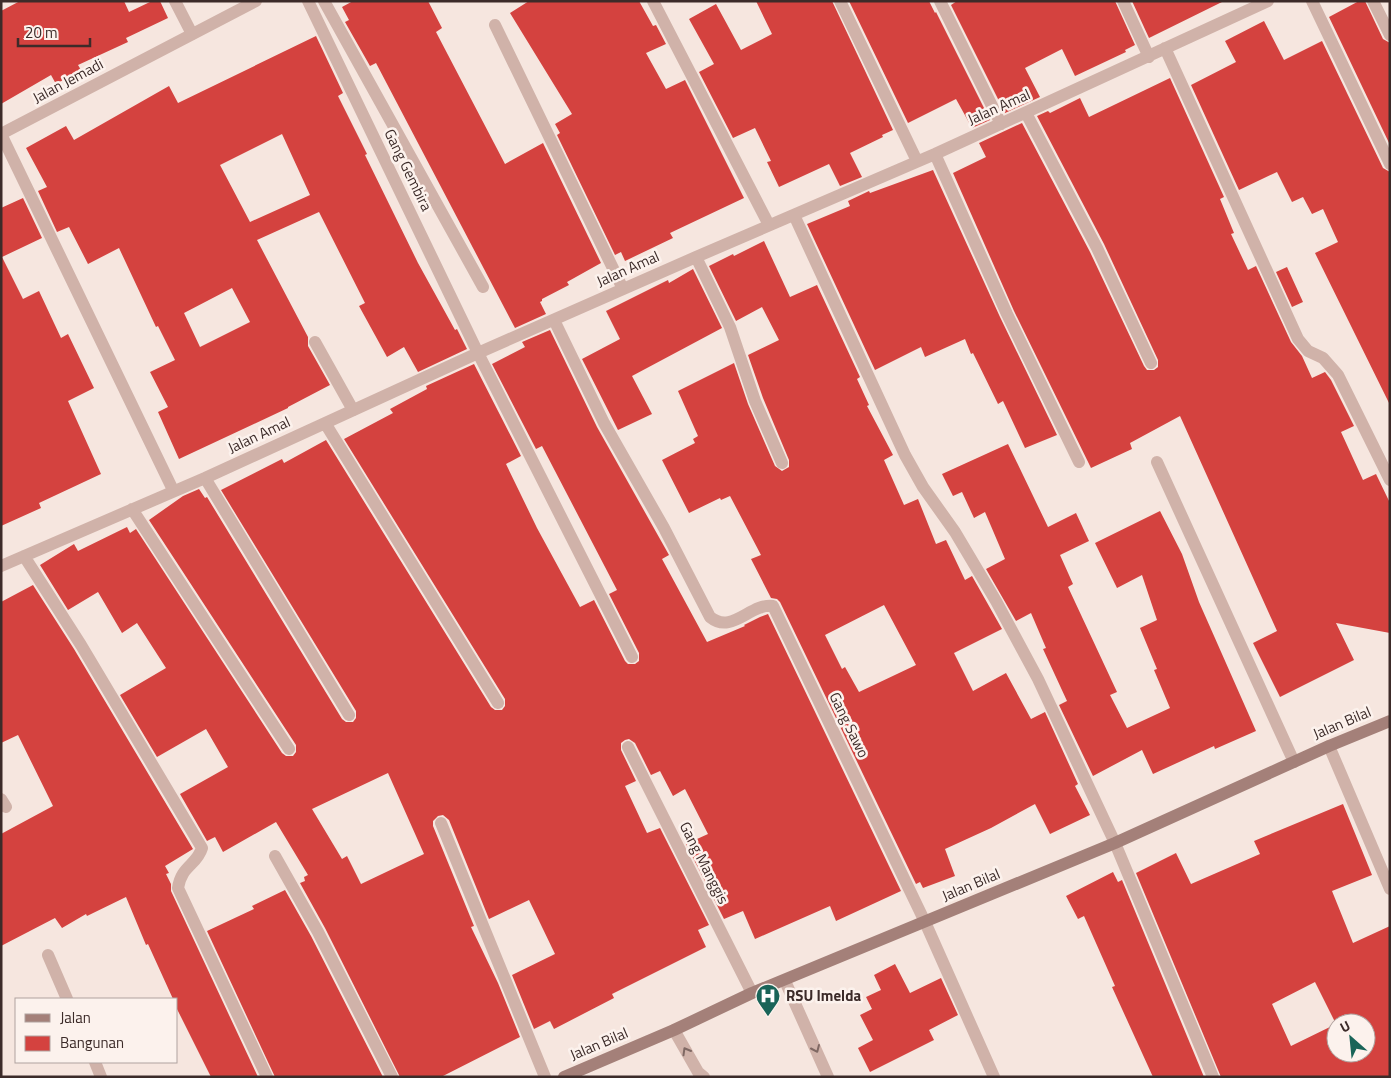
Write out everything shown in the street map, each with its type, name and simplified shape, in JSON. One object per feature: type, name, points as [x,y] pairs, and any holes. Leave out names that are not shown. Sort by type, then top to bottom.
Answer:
[{"type":"main road","name":"Jalan Bilal","points":[[564,1077],[752,994],[1115,843],[1328,746],[1390,721]]},
{"type":"street","points":[[175,1],[192,34]]},
{"type":"street","name":"Jalan Jemadi","points":[[1,134],[256,1]]},
{"type":"street","name":"Gang Gembira","points":[[308,1],[478,353],[632,657]]},
{"type":"street","points":[[324,1],[483,286]]},
{"type":"street","points":[[653,1],[769,225]]},
{"type":"street","points":[[840,1],[917,161]]},
{"type":"street","points":[[940,1],[1002,124]]},
{"type":"street","points":[[1123,1],[1149,57]]},
{"type":"street","name":"Jalan Amal","points":[[1,566],[173,490],[205,478],[478,353],[1002,124],[1268,1]]},
{"type":"street","points":[[1312,1],[1390,164]]},
{"type":"street","points":[[1373,1],[1390,35]]},
{"type":"street","points":[[495,24],[624,289]]},
{"type":"street","points":[[1165,48],[1298,339],[1308,351],[1326,362],[1338,374],[1390,480]]},
{"type":"street","points":[[1026,113],[1097,248],[1151,363]]},
{"type":"street","points":[[1,134],[173,490]]},
{"type":"street","points":[[934,154],[1007,314],[1079,462]]},
{"type":"street","points":[[794,215],[905,454],[923,487],[955,532],[996,600],[1038,679],[1115,843],[1213,1077]]},
{"type":"street","points":[[696,257],[730,328],[755,401],[782,463]]},
{"type":"street","name":"Gang Sawo","points":[[554,320],[604,423],[664,528],[710,617],[716,623],[727,623],[765,605],[774,606],[925,922]]},
{"type":"street","points":[[314,342],[353,410]]},
{"type":"street","points":[[325,423],[498,703]]},
{"type":"street","points":[[1157,462],[1294,762]]},
{"type":"street","points":[[205,478],[349,715]]},
{"type":"street","points":[[132,508],[289,749]]},
{"type":"street","points":[[24,556],[81,646],[202,848],[198,857],[179,878],[178,888],[267,1077]]},
{"type":"street","points":[[1328,746],[1390,889]]},
{"type":"street","name":"Gang Manggis","points":[[628,747],[752,994]]},
{"type":"street","points":[[441,823],[545,1077]]},
{"type":"street","points":[[275,856],[318,932],[392,1077]]},
{"type":"street","points":[[925,922],[994,1077]]},
{"type":"street","points":[[48,955],[67,998]]},
{"type":"street","points":[[785,981],[828,1077]]},
{"type":"street","points":[[674,1030],[698,1072],[704,1077]]},
{"type":"street","points":[[95,1063],[101,1077]]},
{"type":"building","points":[[20,1],[124,1],[129,12],[152,1],[160,1],[168,18],[126,38],[128,42],[78,65],[81,70],[56,84],[51,75],[1,104],[1,11]]},
{"type":"building","points":[[353,1],[428,1],[442,28],[436,32],[505,164],[543,143],[601,263],[567,282],[569,285],[542,299],[540,302],[546,314],[515,328],[376,63],[370,66],[345,22],[349,20],[342,7]]},
{"type":"building","points":[[529,1],[639,1],[653,26],[656,25],[666,44],[646,53],[666,89],[685,80],[744,198],[670,233],[673,238],[625,261],[621,252],[615,255],[557,135],[560,133],[555,124],[572,114],[510,13]]},
{"type":"building","points":[[756,1],[832,1],[893,130],[850,153],[862,177],[840,186],[829,164],[779,187],[767,162],[771,161],[755,128],[733,138],[699,72],[714,64],[689,19],[716,4],[741,50],[772,34]]},
{"type":"building","points":[[849,1],[929,1],[990,120],[972,128],[956,99],[908,123]]},
{"type":"building","points":[[957,1],[1115,1],[1135,45],[1125,50],[1126,52],[1075,76],[1062,49],[1025,68],[1040,97],[1005,113],[951,5]]},
{"type":"building","points":[[1132,1],[1224,1],[1149,38]]},
{"type":"building","points":[[1359,1],[1365,1],[1383,39],[1390,43],[1390,145],[1329,17]]},
{"type":"building","points":[[1264,21],[1284,60],[1322,41],[1383,168],[1390,172],[1390,405],[1315,253],[1338,242],[1323,209],[1312,214],[1303,197],[1292,202],[1277,172],[1239,190],[1191,85],[1236,62],[1225,41]]},
{"type":"building","points":[[316,36],[343,93],[338,96],[367,154],[365,155],[418,263],[467,349],[418,372],[404,347],[387,357],[359,306],[365,303],[319,212],[257,240],[308,337],[308,346],[330,385],[288,408],[179,459],[158,412],[168,407],[150,372],[175,360],[158,326],[156,327],[119,248],[88,264],[69,227],[57,232],[38,191],[47,187],[26,148],[66,126],[74,140],[169,86],[178,103]],"holes":[[[282,134],[310,195],[250,222],[220,165]],[[232,288],[250,322],[200,347],[184,313]]]},
{"type":"building","points":[[1170,78],[1224,197],[1220,199],[1234,233],[1231,234],[1248,270],[1256,266],[1291,342],[1302,356],[1312,378],[1325,372],[1331,380],[1354,426],[1341,432],[1363,480],[1376,474],[1390,503],[1390,633],[1336,623],[1354,660],[1280,697],[1253,643],[1277,631],[1180,416],[1130,443],[1132,449],[1091,468],[1014,311],[953,173],[986,157],[979,143],[1022,123],[1090,252],[1144,366],[1147,370],[1154,370],[1158,367],[1158,360],[1104,244],[1037,116],[1048,111],[1050,113],[1080,98],[1089,117]]},
{"type":"building","points":[[933,170],[1000,317],[1057,435],[1025,448],[1003,401],[998,404],[965,339],[925,357],[921,347],[875,370],[807,224],[850,206],[848,201],[869,191],[870,193]]},
{"type":"building","points":[[23,198],[42,238],[2,257],[23,299],[39,291],[61,338],[68,334],[94,388],[68,401],[101,474],[39,503],[41,508],[1,526],[1,208]]},
{"type":"building","points":[[764,241],[790,297],[817,285],[860,377],[857,379],[869,405],[867,406],[893,455],[884,460],[904,505],[918,499],[936,544],[946,540],[965,580],[972,576],[1002,629],[954,653],[973,691],[1006,673],[1031,719],[1045,712],[1078,784],[1075,786],[1090,815],[1050,834],[1035,804],[991,828],[945,849],[955,876],[923,888],[920,882],[916,884],[780,602],[777,599],[771,598],[751,559],[761,555],[730,496],[721,500],[720,498],[689,513],[662,460],[695,443],[693,439],[698,436],[678,391],[734,363],[748,404],[775,466],[782,471],[789,467],[789,460],[763,398],[748,355],[779,340],[762,307],[736,321],[709,266],[733,254],[734,256]],"holes":[[[884,605],[916,665],[859,692],[845,667],[842,669],[825,635]]]},
{"type":"building","points":[[1287,267],[1303,302],[1292,307],[1276,272]]},
{"type":"building","points":[[693,269],[722,328],[632,376],[652,414],[618,430],[582,359],[620,339],[606,311],[668,280],[669,283]]},
{"type":"building","points":[[550,330],[597,427],[669,555],[662,559],[707,642],[768,614],[901,891],[836,921],[830,906],[755,939],[743,911],[724,919],[686,844],[708,834],[685,789],[673,796],[660,771],[651,775],[635,743],[629,739],[625,740],[621,743],[621,750],[636,781],[625,786],[647,833],[660,828],[709,925],[698,930],[706,947],[612,994],[614,998],[554,1029],[550,1021],[534,1029],[512,975],[555,954],[529,900],[489,919],[449,820],[443,815],[438,816],[433,821],[433,826],[474,926],[471,927],[498,983],[520,1037],[441,1077],[400,1077],[325,928],[300,883],[305,881],[304,877],[308,875],[276,822],[223,852],[215,837],[207,841],[180,794],[228,767],[206,729],[157,757],[120,695],[166,668],[137,623],[122,633],[98,592],[68,610],[40,565],[74,544],[78,551],[127,527],[130,533],[136,529],[282,753],[286,756],[293,756],[296,752],[296,745],[149,520],[183,496],[199,489],[205,498],[207,497],[342,719],[346,722],[353,722],[356,718],[356,711],[221,490],[282,459],[284,463],[326,440],[491,707],[495,710],[502,710],[505,706],[505,699],[344,439],[393,413],[390,409],[427,389],[426,386],[474,364],[521,456],[506,464],[537,528],[580,607],[594,600],[625,661],[628,664],[635,664],[639,661],[639,653],[609,594],[617,590],[542,446],[536,449],[492,364],[525,347],[522,342]],"holes":[[[388,773],[424,854],[361,884],[347,856],[342,859],[312,809]]]},
{"type":"building","points":[[1008,444],[1048,527],[1076,513],[1089,541],[1060,555],[1073,584],[1068,587],[1117,692],[1110,695],[1127,728],[1170,708],[1154,670],[1157,669],[1140,628],[1157,620],[1142,575],[1117,588],[1095,543],[1160,511],[1182,554],[1199,602],[1256,731],[1215,749],[1214,746],[1153,774],[1142,750],[1093,776],[1059,705],[1067,701],[1043,649],[1046,648],[1031,613],[1016,621],[986,569],[1005,559],[985,512],[974,518],[962,492],[953,496],[942,474]]},
{"type":"building","points":[[33,585],[74,649],[193,849],[165,866],[169,873],[166,874],[171,884],[171,891],[258,1077],[211,1077],[178,1011],[178,998],[173,998],[148,944],[146,945],[126,897],[87,916],[86,914],[62,928],[55,918],[1,946],[1,834],[53,806],[18,735],[1,743],[1,602]]},
{"type":"building","points":[[1343,804],[1372,875],[1332,891],[1353,943],[1390,926],[1390,1077],[1221,1077],[1136,873],[1176,853],[1191,884],[1260,854],[1254,841]]},
{"type":"building","points":[[1113,872],[1118,882],[1122,880],[1204,1077],[1153,1077],[1112,987],[1115,986],[1084,916],[1078,919],[1066,896]]},
{"type":"building","points":[[285,890],[311,936],[383,1077],[275,1077],[207,931],[254,909],[252,906]]},
{"type":"building","points":[[895,964],[910,993],[941,978],[958,1015],[929,1030],[934,1040],[870,1072],[858,1048],[873,1040],[860,1015],[872,1009],[866,997],[881,990],[874,975]]},
{"type":"place","name":"RSU Imelda","points":[[768,1017]]}]
